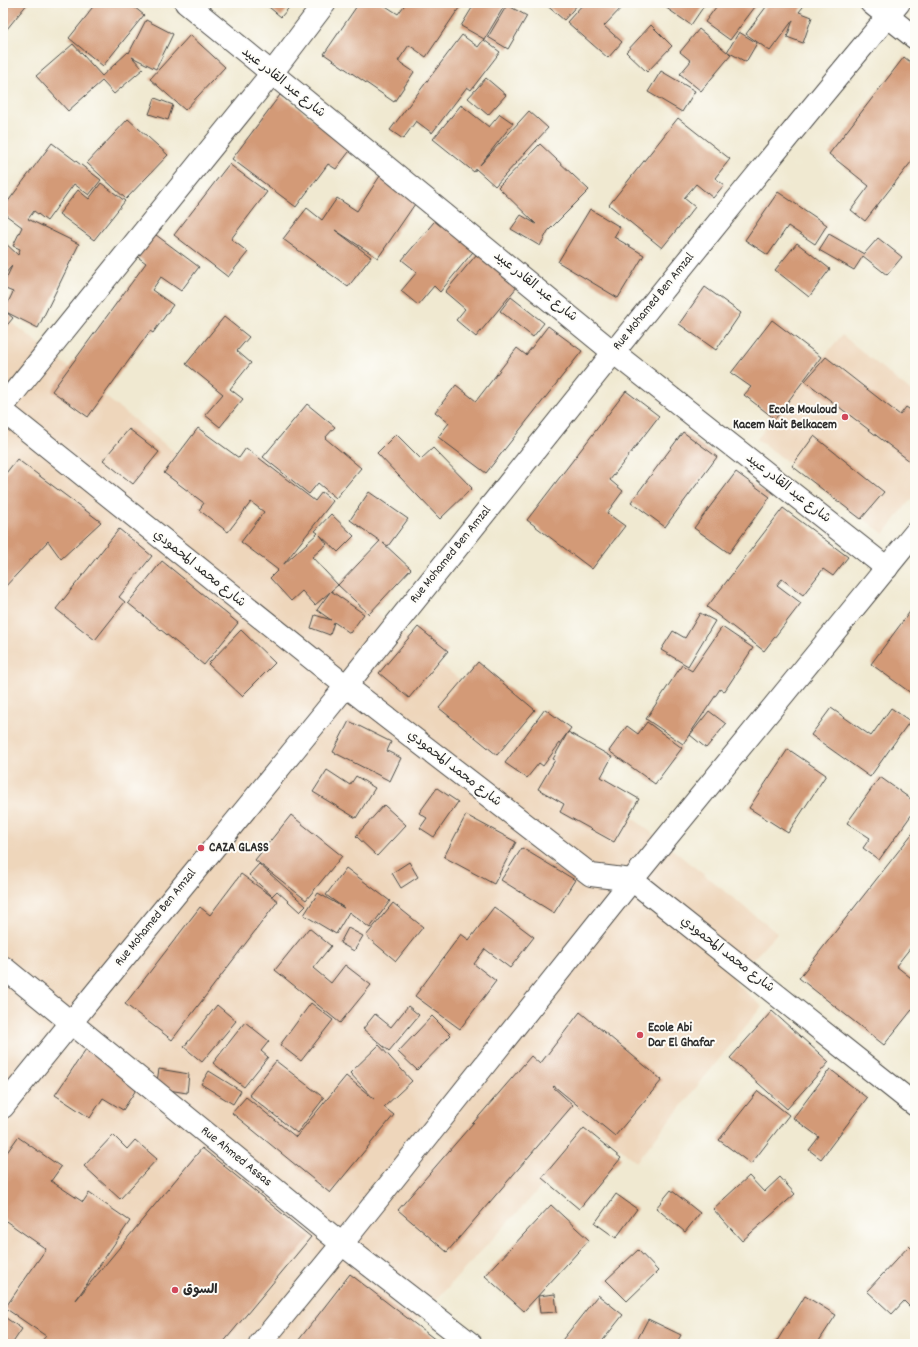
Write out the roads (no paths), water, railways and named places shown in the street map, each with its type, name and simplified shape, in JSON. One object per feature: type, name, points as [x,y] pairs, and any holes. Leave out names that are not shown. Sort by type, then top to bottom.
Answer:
[{"type":"street","name":"شارع عبد القادر عبيد","points":[[186,3],[614,352],[887,568]]},
{"type":"street","points":[[3,406],[272,73],[325,3]]},
{"type":"street","points":[[886,7],[915,38]]},
{"type":"street","name":"Rue Mohamed Ben Amzal","points":[[3,1107],[346,686],[614,352],[886,7]]},
{"type":"street","name":"شارع محمد المحمودي","points":[[3,411],[346,686],[591,875],[632,880],[915,1105]]},
{"type":"street","points":[[260,1344],[342,1244],[632,880],[915,533]]},
{"type":"street","name":"Rue Ahmed Assas","points":[[3,967],[342,1244],[471,1344]]},
{"type":"place","name":"Ecole Mouloud Kacem Nait Belkacem","points":[[845,417]]},
{"type":"place","name":"CAZA GLASS","points":[[201,848]]},
{"type":"place","name":"Ecole Abi Dar El Ghafar","points":[[640,1035]]},
{"type":"place","name":"السوق","points":[[175,1290]]}]
